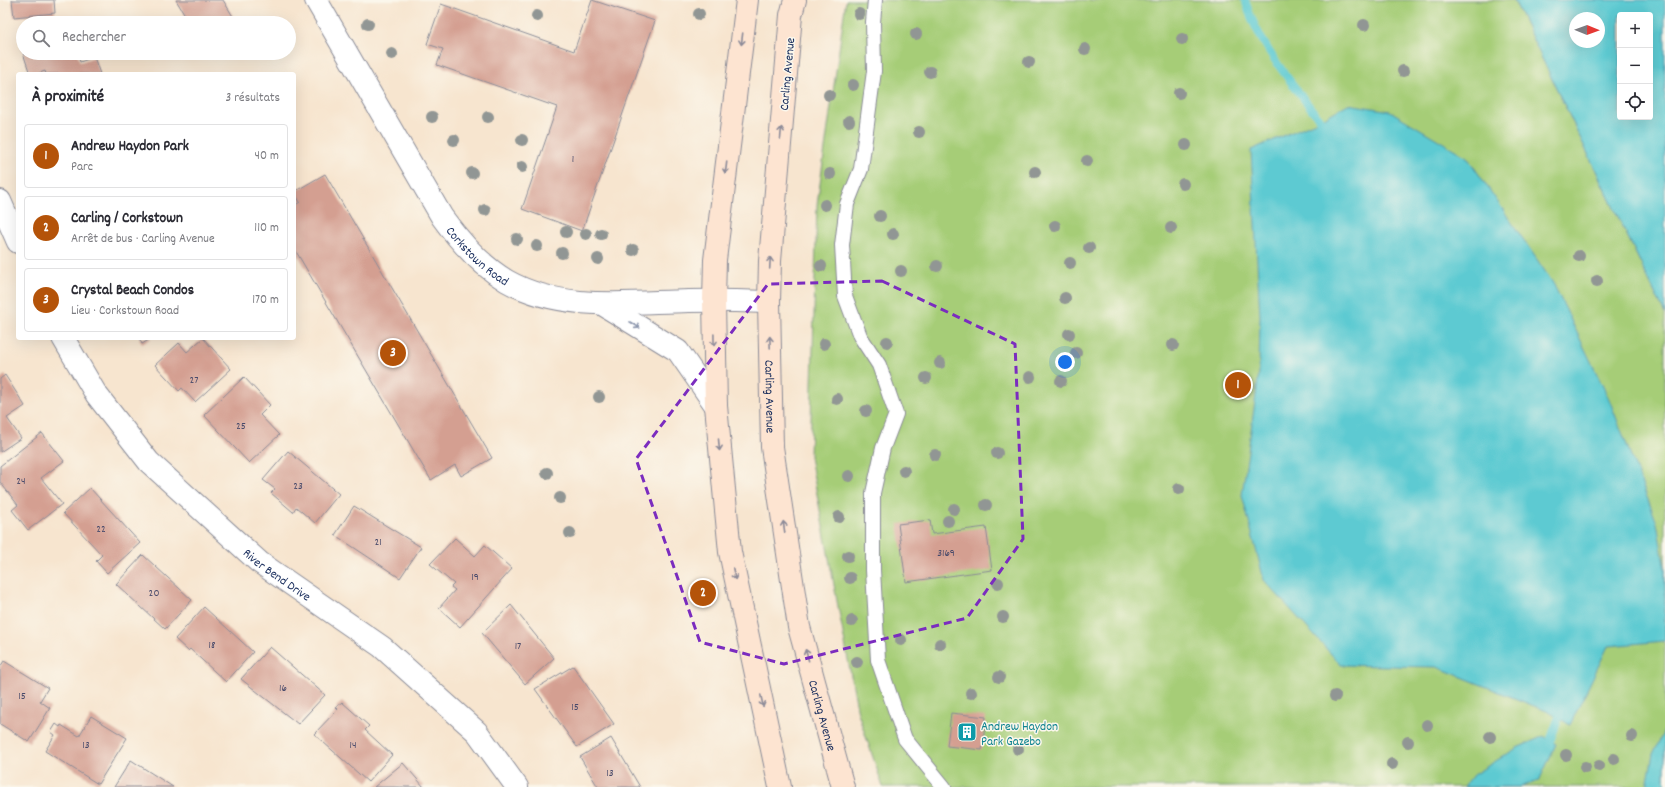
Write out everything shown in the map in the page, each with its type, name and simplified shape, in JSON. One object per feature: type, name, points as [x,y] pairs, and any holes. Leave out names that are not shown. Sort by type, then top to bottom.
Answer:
[{"type":"main road","points":[[747,0],[715,260],[714,301],[716,406],[730,552],[780,787]]},
{"type":"main road","name":"Carling Avenue","points":[[795,0],[791,23],[770,261],[768,302],[772,447],[799,627],[843,787]]},
{"type":"street","name":"Corkstown Road","points":[[316,0],[442,217],[456,237],[474,256],[507,281],[537,294],[562,300],[602,304],[714,301],[768,302]]},
{"type":"street","points":[[0,201],[16,237]]},
{"type":"street","points":[[602,304],[678,351],[716,406]]},
{"type":"street","name":"River Bend Drive","points":[[64,340],[96,394],[149,462],[259,562],[382,647],[477,732],[517,787]]},
{"type":"lane","points":[[875,0],[873,22],[874,70],[861,169],[847,204],[842,245],[845,296],[860,336],[879,365],[896,414],[883,448],[873,493],[873,570],[878,660],[905,739],[944,787]]},
{"type":"highlighted area","points":[[882,281],[1015,344],[1023,539],[967,618],[784,664],[700,642],[636,459],[768,284]]},
{"type":"green space","points":[[846,0],[1514,0],[1665,314],[1665,787],[883,787],[858,713],[810,457],[817,205]]},
{"type":"water","points":[[1514,0],[1665,0],[1665,314]]},
{"type":"water","points":[[1348,104],[1390,111],[1467,157],[1553,283],[1609,399],[1657,523],[1665,569],[1665,641],[1608,646],[1570,725],[1549,712],[1437,667],[1341,665],[1264,580],[1242,495],[1259,373],[1260,316],[1251,150],[1320,120]]},
{"type":"water","points":[[1665,729],[1665,787],[1647,787],[1653,754]]},
{"type":"water","points":[[1544,736],[1556,744],[1539,781],[1520,787],[1464,787],[1473,775],[1517,748]]},
{"type":"building","points":[[12,0],[54,0],[55,13],[14,17]]},
{"type":"building","points":[[176,0],[223,0],[233,16],[186,16]]},
{"type":"building","points":[[592,0],[655,21],[582,231],[522,209],[557,107],[437,65],[443,49],[427,44],[441,4],[574,51]]},
{"type":"building","points":[[25,60],[79,60],[80,62],[86,60],[95,60],[99,72],[45,71],[29,72]]},
{"type":"building","points":[[325,174],[492,458],[461,476],[455,465],[431,480],[296,251],[296,205],[300,202],[296,195],[296,191]]},
{"type":"building","points":[[140,340],[149,340],[142,344]]},
{"type":"building","points":[[201,340],[205,340],[231,369],[195,402],[182,388],[179,391],[155,365],[179,343],[187,352]]},
{"type":"building","points":[[5,375],[25,406],[7,418],[21,438],[0,452],[0,379]]},
{"type":"building","points":[[244,377],[270,405],[260,415],[279,435],[249,463],[204,415]]},
{"type":"building","points":[[42,433],[64,461],[41,478],[62,504],[28,530],[12,510],[18,505],[0,482],[0,466]]},
{"type":"building","points":[[288,451],[339,494],[315,523],[296,507],[293,512],[271,493],[275,489],[263,480]]},
{"type":"building","points":[[90,488],[140,543],[107,573],[96,561],[102,555],[63,513]]},
{"type":"building","points":[[354,506],[421,547],[400,578],[335,535]]},
{"type":"building","points":[[930,520],[932,534],[986,527],[992,570],[906,582],[898,524]]},
{"type":"building","points":[[455,538],[475,556],[485,545],[512,569],[460,627],[439,608],[455,590],[451,587],[454,584],[430,564]]},
{"type":"building","points":[[143,555],[192,600],[165,629],[116,584]]},
{"type":"building","points":[[511,605],[554,658],[525,684],[482,633]]},
{"type":"building","points":[[204,607],[253,652],[226,682],[190,649],[188,651],[175,639]]},
{"type":"building","points":[[270,647],[325,695],[298,724],[241,679]]},
{"type":"building","points":[[4,661],[48,688],[40,701],[50,708],[29,742],[0,724],[0,667]]},
{"type":"building","points":[[573,666],[614,724],[577,747],[535,689]]},
{"type":"building","points":[[342,702],[369,726],[365,730],[392,755],[368,782],[314,734],[338,709],[336,707]]},
{"type":"building","name":"Andrew Haydon Park Gazebo","points":[[951,713],[986,717],[982,750],[947,746]]},
{"type":"building","points":[[91,716],[127,738],[98,784],[45,751],[55,735],[51,732],[56,724],[60,727],[61,725],[79,736]]},
{"type":"building","points":[[611,738],[640,787],[598,787],[580,757]]},
{"type":"building","points":[[131,760],[173,787],[114,787]]},
{"type":"building","points":[[403,763],[424,787],[374,787]]},
{"type":"waterway","points":[[1245,0],[1258,33],[1267,48],[1287,78],[1320,120]]},
{"type":"waterway","points":[[1550,741],[1559,717]]},
{"type":"place","name":"Crystal Beach Condos","points":[[393,353]]},
{"type":"place","name":"Andrew Haydon Park","points":[[1238,385]]},
{"type":"place","name":"Carling / Corkstown","points":[[703,593]]},
{"type":"place","name":"Andrew Haydon Park Gazebo","points":[[967,732]]}]
